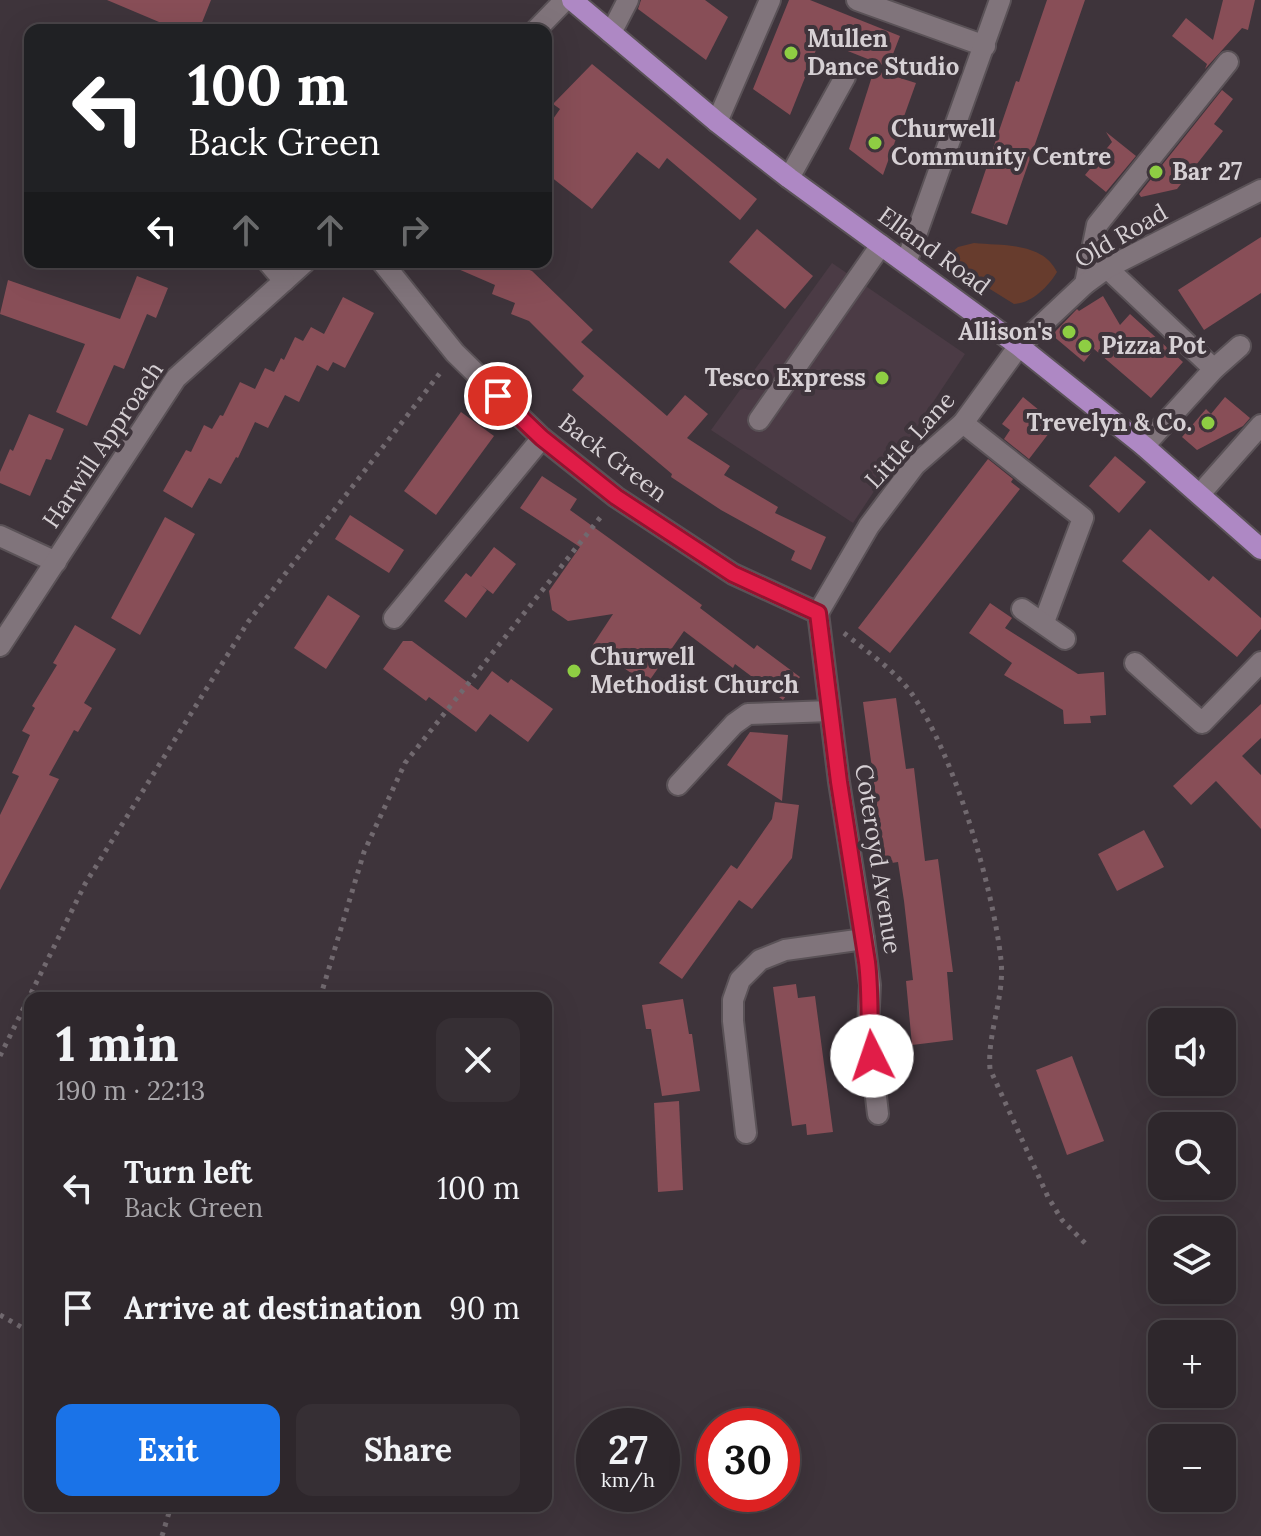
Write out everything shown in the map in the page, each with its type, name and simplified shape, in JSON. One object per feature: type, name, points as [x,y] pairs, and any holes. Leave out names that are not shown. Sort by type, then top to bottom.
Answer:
[{"type":"main road","name":"Elland Road","points":[[572,0],[789,178],[1019,346],[1144,446],[1261,549]]},
{"type":"street","points":[[542,24],[565,0]]},
{"type":"street","points":[[611,33],[628,0]]},
{"type":"street","points":[[717,122],[770,0]]},
{"type":"street","points":[[857,0],[985,46]]},
{"type":"street","points":[[906,263],[1000,0]]},
{"type":"street","points":[[1085,284],[1097,225],[1228,62]]},
{"type":"street","points":[[789,178],[845,77]]},
{"type":"street","name":"Old Road","points":[[1019,346],[1085,284],[1107,268],[1260,188]]},
{"type":"street","points":[[759,420],[881,245]]},
{"type":"street","points":[[273,268],[284,281]]},
{"type":"street","name":"Harwill Approach","points":[[0,646],[176,378],[298,268]]},
{"type":"street","name":"Back Green","points":[[387,268],[455,353],[542,438],[616,497],[733,574],[818,613]]},
{"type":"street","points":[[1107,268],[1214,369]]},
{"type":"street","name":"Little Lane","points":[[818,613],[869,526],[915,465],[963,423],[1019,346]]},
{"type":"street","points":[[1144,446],[1214,369],[1240,346]]},
{"type":"street","points":[[963,423],[1083,518],[1044,622]]},
{"type":"street","points":[[1200,494],[1261,425]]},
{"type":"street","points":[[394,618],[542,438]]},
{"type":"street","name":"Harwill Approach","points":[[0,536],[56,562]]},
{"type":"street","points":[[1022,609],[1065,639]]},
{"type":"street","name":"Coteroyd Avenue","points":[[818,613],[870,985],[868,1028],[878,1114]]},
{"type":"street","points":[[1135,663],[1202,723],[1261,662]]},
{"type":"street","points":[[678,785],[734,724],[748,714],[830,711]]},
{"type":"street","points":[[746,1133],[733,1021],[733,1000],[740,980],[760,960],[785,950],[864,939]]},
{"type":"path","points":[[32,992],[85,884],[248,622],[455,353]]},
{"type":"path","points":[[322,992],[364,852],[405,763],[616,497]]},
{"type":"path","points":[[818,613],[870,654],[911,693],[943,750],[985,877],[1002,963],[998,1012],[989,1053],[990,1069],[1048,1197],[1062,1220],[1087,1245]]},
{"type":"path","points":[[0,1056],[24,1007]]},
{"type":"path","points":[[0,1315],[24,1329]]},
{"type":"path","points":[[162,1536],[169,1512]]},
{"type":"shaded area","points":[[974,243],[1032,250],[1050,262],[1057,272],[1039,293],[1027,301],[1014,304],[948,263],[946,257],[958,247]]},
{"type":"shaded area","points":[[832,263],[965,354],[853,523],[711,430]]},
{"type":"building","points":[[107,0],[211,0],[201,24],[164,24]]},
{"type":"building","points":[[641,0],[705,0],[728,17],[706,60],[638,9]]},
{"type":"building","name":"Mullen Dance Studio","points":[[789,0],[810,0],[900,36],[888,67],[820,40],[790,115],[753,89]]},
{"type":"building","points":[[1047,0],[1085,0],[1007,225],[971,213]]},
{"type":"building","points":[[1223,0],[1255,0],[1248,30],[1242,28],[1205,69],[1207,64],[1172,36],[1186,18],[1213,40]]},
{"type":"building","points":[[592,64],[757,199],[740,220],[667,158],[659,169],[637,152],[592,209],[552,178],[552,120],[560,109],[553,104]]},
{"type":"building","points":[[874,70],[916,83],[883,175],[849,149]]},
{"type":"building","points":[[1222,90],[1233,99],[1214,124],[1223,131],[1177,189],[1141,197],[1139,194]]},
{"type":"building","points":[[1106,132],[1136,156],[1106,192],[1085,175],[1112,142]]},
{"type":"building","points":[[757,229],[813,276],[785,309],[729,262]]},
{"type":"building","points":[[1261,237],[1261,293],[1204,330],[1178,290]]},
{"type":"building","points":[[456,268],[524,268],[532,271],[593,330],[581,342],[667,416],[685,395],[708,414],[687,438],[730,466],[724,475],[778,507],[775,513],[826,537],[811,570],[791,560],[795,551],[721,510],[671,477],[672,474],[572,390],[584,376],[529,321],[511,314],[515,303],[492,294],[495,285]]},
{"type":"building","points":[[137,276],[168,288],[156,318],[147,314],[124,369],[114,365],[87,426],[56,412],[85,344],[0,314],[8,280],[120,319]]},
{"type":"building","points":[[1103,296],[1120,325],[1130,314],[1183,362],[1151,398],[1094,349],[1084,362],[1052,335],[1077,309],[1079,311]]},
{"type":"building","points":[[343,297],[374,313],[345,368],[333,362],[328,371],[317,365],[299,402],[285,395],[268,428],[255,422],[238,458],[221,484],[209,478],[192,508],[163,491],[186,450],[191,452],[204,425],[212,429],[220,415],[223,416],[240,382],[255,389],[265,368],[274,372],[281,358],[284,360],[295,337],[303,341],[311,327],[324,334]]},
{"type":"building","points":[[1023,397],[1056,424],[1029,459],[1004,439],[1010,430],[1002,424]]},
{"type":"building","points":[[1225,397],[1250,418],[1243,426],[1197,450],[1182,437],[1206,409],[1211,414]]},
{"type":"building","points":[[461,412],[494,436],[436,515],[404,491]]},
{"type":"building","points":[[29,414],[64,429],[51,460],[46,459],[30,496],[0,483],[0,472]]},
{"type":"building","points":[[1115,456],[1146,482],[1119,513],[1089,486]]},
{"type":"building","points":[[988,459],[1013,479],[1011,482],[1020,489],[890,653],[858,628]]},
{"type":"building","points":[[542,476],[577,499],[570,510],[702,605],[700,608],[754,649],[757,645],[800,677],[783,700],[684,631],[647,684],[592,646],[613,614],[568,621],[552,610],[549,591],[580,547],[520,508]]},
{"type":"building","points":[[350,515],[404,550],[389,573],[335,539]]},
{"type":"building","points":[[165,517],[195,534],[140,635],[111,618]]},
{"type":"building","points":[[1150,529],[1209,581],[1213,576],[1261,618],[1261,629],[1237,657],[1122,561]]},
{"type":"building","points":[[494,547],[516,564],[493,594],[481,585],[487,590],[466,618],[444,601],[466,573],[471,577]]},
{"type":"building","points":[[328,595],[360,616],[326,669],[294,648]]},
{"type":"building","points":[[990,603],[1012,618],[1005,628],[1078,674],[1104,672],[1106,715],[1090,716],[1091,723],[1064,724],[1063,710],[1004,675],[1012,663],[969,633]]},
{"type":"building","points":[[75,625],[116,649],[84,703],[92,708],[78,732],[74,730],[49,775],[59,779],[0,890],[0,815],[19,776],[12,773],[30,735],[22,731],[35,708],[32,706],[57,665],[53,663]]},
{"type":"building","points":[[403,641],[412,641],[478,690],[492,671],[508,683],[511,679],[553,709],[528,742],[490,714],[476,732],[429,697],[426,701],[383,669]]},
{"type":"building","points":[[896,698],[906,769],[914,768],[925,861],[938,859],[953,972],[947,972],[953,1040],[912,1045],[906,981],[913,980],[904,901],[898,862],[885,864],[863,702]]},
{"type":"building","points":[[1261,704],[1261,738],[1242,756],[1261,775],[1261,829],[1216,781],[1191,805],[1173,786]]},
{"type":"building","points":[[750,732],[788,735],[782,801],[727,765]]},
{"type":"building","points":[[775,802],[799,805],[792,858],[752,909],[739,900],[682,979],[659,963],[731,865],[737,869],[772,819]]},
{"type":"building","points":[[1144,830],[1164,867],[1117,891],[1098,854]]},
{"type":"building","points":[[796,984],[798,998],[815,996],[833,1132],[807,1135],[806,1124],[792,1126],[773,987]]},
{"type":"building","points":[[683,999],[689,1034],[692,1034],[700,1091],[662,1096],[651,1029],[646,1029],[642,1005]]},
{"type":"building","points":[[1072,1056],[1104,1141],[1067,1155],[1036,1070]]},
{"type":"building","points":[[679,1101],[683,1190],[658,1192],[654,1103]]},
{"type":"place","name":"Mullen Dance Studio","points":[[791,53]]},
{"type":"place","name":"Churwell Community Centre","points":[[875,143]]},
{"type":"place","name":"Bar 27","points":[[1156,172]]},
{"type":"place","name":"Allison's","points":[[1069,332]]},
{"type":"place","name":"Pizza Pot","points":[[1085,346]]},
{"type":"place","name":"Tesco Express","points":[[882,378]]},
{"type":"place","name":"Trevelyn & Co.","points":[[1208,423]]},
{"type":"place","name":"Churwell Methodist Church","points":[[574,671]]},
{"type":"route","points":[[498,396],[542,438],[616,497],[733,574],[818,613],[839,782],[870,985],[868,1028],[872,1056]]}]
